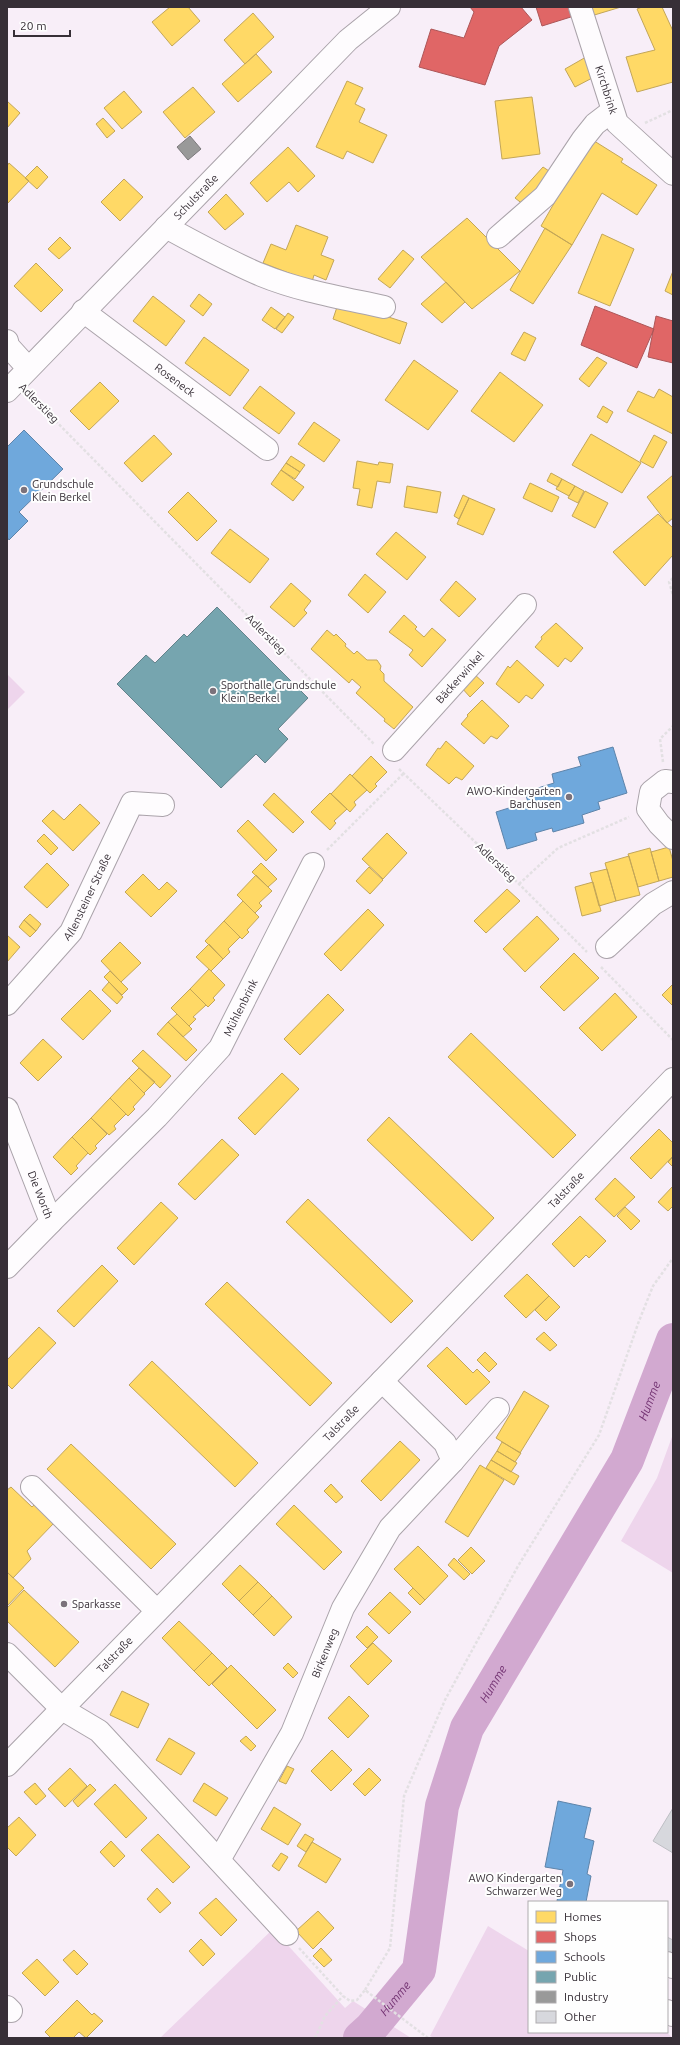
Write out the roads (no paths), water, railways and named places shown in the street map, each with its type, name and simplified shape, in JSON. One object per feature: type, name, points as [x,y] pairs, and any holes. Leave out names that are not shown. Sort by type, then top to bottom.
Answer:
[{"type":"street","name":"Schulstraße","points":[[17,380],[348,40],[389,7]]},
{"type":"street","name":"Kirchbrink","points":[[580,7],[616,123],[673,174]]},
{"type":"street","points":[[498,237],[546,196],[583,138],[595,124],[612,111]]},
{"type":"street","points":[[166,227],[212,252],[261,275],[320,293],[384,307]]},
{"type":"street","name":"Roseneck","points":[[83,311],[267,449]]},
{"type":"street","points":[[7,341],[17,380]]},
{"type":"street","name":"Bäckerwinkel","points":[[390,755],[525,605]]},
{"type":"street","points":[[669,782],[651,792],[648,809],[659,824],[673,838]]},
{"type":"street","name":"Allensteiner Straße","points":[[7,1004],[71,932],[132,803],[163,805]]},
{"type":"street","name":"Mühlenbrink","points":[[50,1222],[157,1117],[220,1048],[313,864]]},
{"type":"street","points":[[607,947],[653,904],[673,892]]},
{"type":"street","name":"Talstraße","points":[[7,1765],[382,1381],[673,1079]]},
{"type":"street","name":"Die Worth","points":[[7,1109],[50,1222],[7,1267]]},
{"type":"street","points":[[382,1381],[445,1443],[453,1461]]},
{"type":"street","name":"Birkenweg","points":[[219,1860],[292,1733],[343,1608],[390,1528],[453,1461],[498,1409]]},
{"type":"street","points":[[32,1487],[157,1611]]},
{"type":"street","points":[[7,1654],[62,1709],[99,1731],[287,1934]]},
{"type":"waterway","name":"Humme","points":[[360,2038],[371,2028],[419,1970],[442,1806],[467,1728],[627,1460],[673,1340]]},
{"type":"place","name":"Grundschule Klein Berkel","points":[[24,490]]},
{"type":"place","name":"Sporthalle Grundschule Klein Berkel","points":[[213,691]]},
{"type":"place","name":"AWO-Kindergarten Barchusen","points":[[569,797]]},
{"type":"place","name":"Sparkasse","points":[[64,1604]]},
{"type":"place","name":"AWO Kindergarten Schwarzer Weg","points":[[570,1884]]}]
